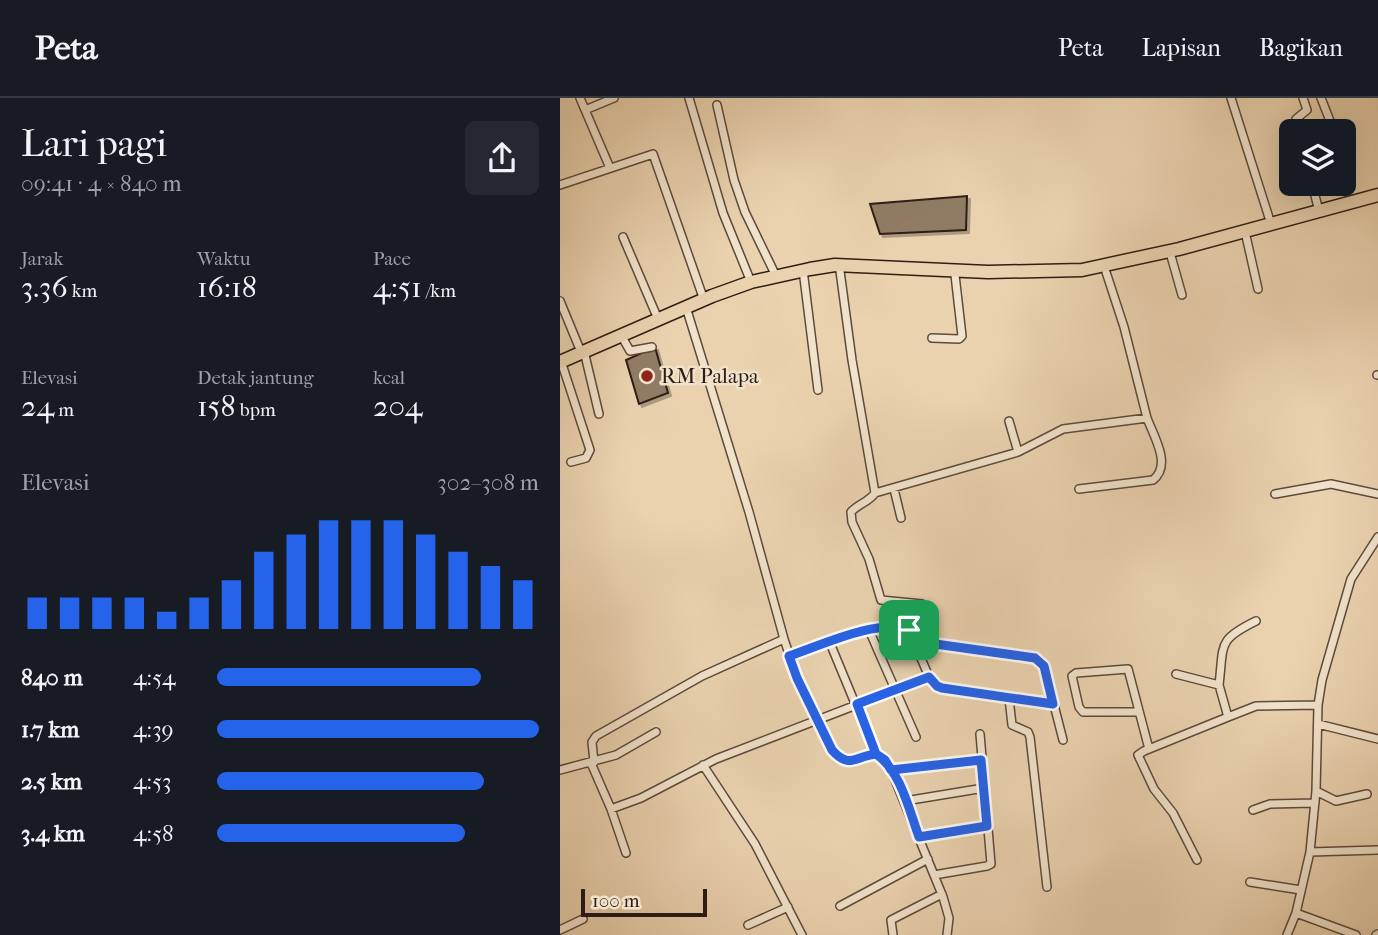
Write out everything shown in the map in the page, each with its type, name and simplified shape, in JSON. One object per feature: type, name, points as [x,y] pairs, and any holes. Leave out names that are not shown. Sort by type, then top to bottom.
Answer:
[{"type":"highway","points":[[806,270],[1061,277],[1106,272],[1246,236],[1378,197]]},
{"type":"highway","points":[[561,362],[686,307],[751,282],[776,276],[835,265],[988,272],[1082,270],[1179,249],[1378,197]]},
{"type":"street","points":[[580,98],[610,168]]},
{"type":"street","points":[[585,110],[614,98]]},
{"type":"street","points":[[689,98],[723,213],[751,282]]},
{"type":"street","points":[[1231,98],[1271,224]]},
{"type":"street","points":[[1296,119],[1307,110],[1303,98]]},
{"type":"street","points":[[1321,98],[1329,119]]},
{"type":"street","points":[[717,105],[741,201],[776,276]]},
{"type":"street","points":[[560,185],[650,154],[655,156],[704,300]]},
{"type":"street","points":[[1315,196],[1319,211]]},
{"type":"street","points":[[1246,236],[1258,289]]},
{"type":"street","points":[[623,237],[658,319]]},
{"type":"street","points":[[1171,256],[1182,295]]},
{"type":"street","points":[[806,270],[818,390]]},
{"type":"street","points":[[840,271],[875,493],[851,512],[852,522],[869,559],[881,600],[922,604]]},
{"type":"street","points":[[1079,489],[1153,480],[1161,474],[1163,465],[1106,272]]},
{"type":"street","points":[[932,338],[959,339],[962,336],[955,275]]},
{"type":"street","points":[[560,301],[583,352],[599,414]]},
{"type":"street","points":[[686,307],[760,550],[783,639],[816,720],[832,750],[841,760],[850,762],[876,754]]},
{"type":"street","points":[[621,335],[630,351],[653,347]]},
{"type":"street","points":[[561,362],[590,450],[586,458],[571,462]]},
{"type":"street","points":[[875,493],[1018,452],[1063,429],[1147,418]]},
{"type":"street","points":[[1009,421],[1018,452]]},
{"type":"street","points":[[1275,494],[1331,484],[1378,494]]},
{"type":"street","points":[[894,489],[901,519]]},
{"type":"street","points":[[1287,935],[1296,913],[1310,852],[1316,790],[1318,705],[1322,680],[1351,579],[1378,537]]},
{"type":"street","points":[[1228,717],[1219,685],[1226,640],[1231,634],[1256,621]]},
{"type":"street","points":[[789,656],[879,626],[900,627],[909,630],[929,677],[937,686],[1053,704]]},
{"type":"street","points":[[869,630],[916,737]]},
{"type":"street","points":[[626,853],[593,762],[592,742],[596,736],[702,676],[783,639]]},
{"type":"street","points":[[914,641],[1035,658],[1044,666],[1063,740]]},
{"type":"street","points":[[830,643],[876,754],[885,760],[905,801],[942,894],[949,918],[947,935]]},
{"type":"street","points":[[1138,712],[1083,712],[1079,707],[1072,676],[1076,673],[1128,669],[1149,749]]},
{"type":"street","points":[[1176,674],[1219,685]]},
{"type":"street","points":[[611,809],[641,798],[703,765],[929,677]]},
{"type":"street","points":[[1009,698],[1012,725],[1028,732],[1030,737],[1047,887]]},
{"type":"street","points":[[1197,860],[1173,813],[1154,789],[1138,760],[1138,755],[1256,706],[1318,705]]},
{"type":"street","points":[[1318,724],[1378,739]]},
{"type":"street","points":[[560,770],[616,755],[656,732]]},
{"type":"street","points":[[934,875],[990,865],[980,734]]},
{"type":"street","points":[[891,770],[981,760]]},
{"type":"street","points":[[703,765],[755,844],[802,935]]},
{"type":"street","points":[[905,801],[984,788]]},
{"type":"street","points":[[1316,790],[1336,801],[1367,794]]},
{"type":"street","points":[[1253,810],[1270,804],[1315,803]]},
{"type":"street","points":[[919,837],[987,826]]},
{"type":"street","points":[[1310,852],[1378,850]]},
{"type":"street","points":[[840,906],[928,859]]},
{"type":"street","points":[[1250,881],[1301,890]]},
{"type":"street","points":[[894,935],[891,920],[942,894]]},
{"type":"street","points":[[748,925],[788,907]]},
{"type":"street","points":[[1296,913],[1356,935]]},
{"type":"street","points":[[560,930],[583,919]]},
{"type":"building","points":[[967,196],[966,230],[880,234],[870,204]]},
{"type":"building","name":"RM Palapa","points":[[655,347],[668,393],[639,404],[626,360]]},
{"type":"place","name":"RM Palapa","points":[[647,376]]},
{"type":"route","points":[[909,630],[879,626],[789,656],[814,716],[832,750],[841,760],[850,762],[870,754],[876,754],[885,760],[897,780],[919,837],[987,826],[981,760],[961,760],[891,770],[885,760],[876,754],[857,704],[929,677],[942,688],[1053,704],[1044,666],[1035,658],[914,641],[909,630]]}]
